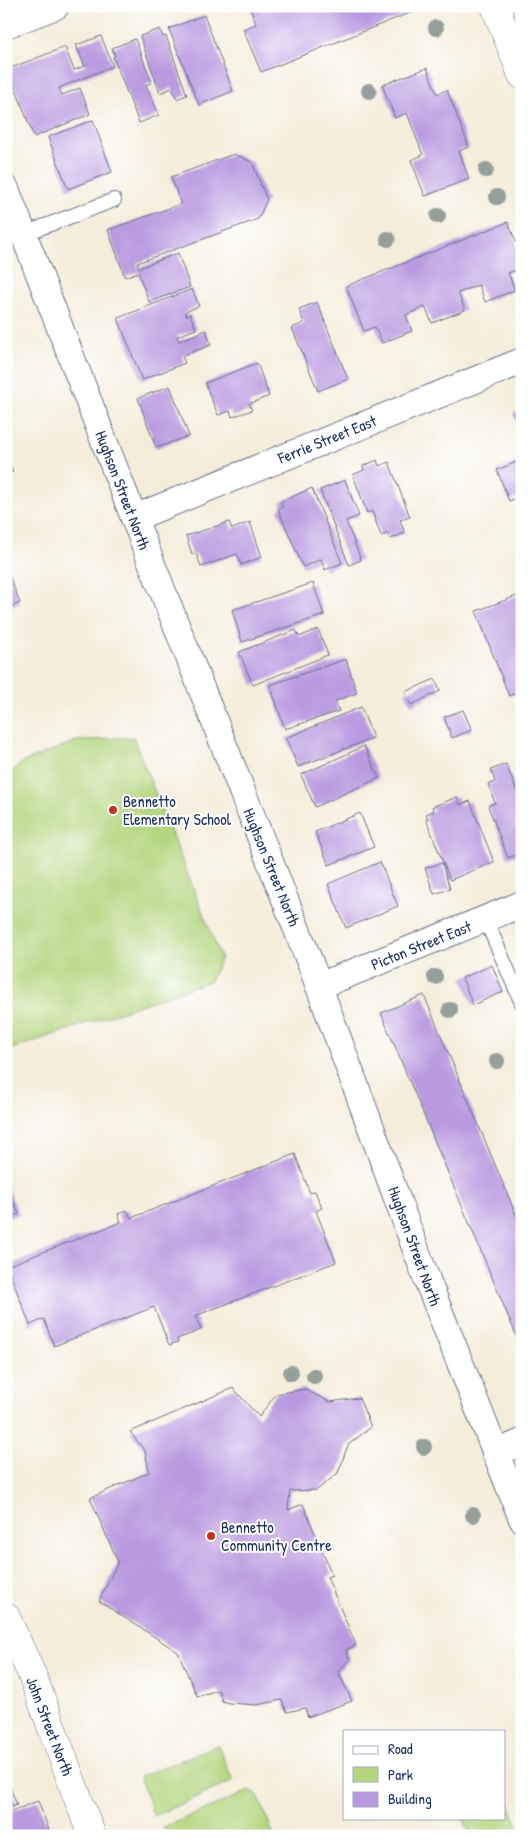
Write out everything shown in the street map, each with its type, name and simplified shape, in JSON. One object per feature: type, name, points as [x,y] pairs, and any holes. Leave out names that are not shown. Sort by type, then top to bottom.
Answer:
[{"type":"main road","points":[[495,6],[522,75]]},
{"type":"main road","name":"John Street North","points":[[6,1617],[13,1652],[33,1677],[92,1836]]},
{"type":"street","points":[[6,25],[56,6]]},
{"type":"street","name":"Hughson Street North","points":[[6,189],[134,518],[320,986],[426,1277],[494,1453],[522,1519]]},
{"type":"street","name":"Ferrie Street East","points":[[134,518],[522,361]]},
{"type":"street","name":"Picton Street East","points":[[320,986],[522,904]]},
{"type":"street","points":[[494,1453],[522,1442]]},
{"type":"lane","points":[[24,234],[114,200]]},
{"type":"lane","points":[[485,918],[522,1003]]},
{"type":"green space","points":[[133,737],[221,958],[210,981],[6,1051],[6,776],[23,762],[76,741]]},
{"type":"green space","points":[[218,1745],[233,1781],[154,1816],[139,1777]]},
{"type":"green space","points":[[249,1791],[258,1795],[274,1836],[167,1836],[164,1827]]},
{"type":"green space","points":[[506,1796],[522,1836],[471,1836],[464,1820],[506,1820]]},
{"type":"building","points":[[249,6],[286,6],[288,11],[299,6],[422,6],[422,8],[261,72],[243,29],[256,24]]},
{"type":"building","points":[[204,15],[233,91],[199,105],[169,29]]},
{"type":"building","points":[[160,29],[163,37],[166,36],[187,95],[177,99],[172,88],[160,93],[140,36]]},
{"type":"building","points":[[101,36],[113,66],[59,88],[62,95],[80,88],[90,114],[34,137],[8,69],[65,47],[74,70],[85,66],[76,45]]},
{"type":"building","points":[[135,39],[152,82],[146,85],[159,115],[139,123],[113,57],[115,56],[112,48]]},
{"type":"building","points":[[427,68],[437,94],[447,90],[469,147],[459,151],[469,179],[425,196],[411,160],[423,155],[407,113],[395,118],[382,85]]},
{"type":"building","points":[[93,120],[112,172],[68,189],[48,137]]},
{"type":"building","points":[[234,154],[252,162],[267,200],[258,219],[137,263],[139,268],[178,253],[190,287],[149,302],[138,272],[125,277],[108,230],[181,204],[171,177]]},
{"type":"building","points":[[508,222],[522,257],[522,268],[508,273],[515,290],[485,302],[479,285],[458,293],[465,310],[432,323],[425,307],[406,315],[412,331],[382,343],[375,327],[364,331],[346,286]]},
{"type":"building","points":[[192,289],[199,306],[185,312],[186,316],[190,314],[196,329],[177,336],[179,341],[206,330],[211,345],[182,356],[185,363],[142,380],[118,318]]},
{"type":"building","points":[[317,302],[348,379],[318,391],[292,328],[304,323],[299,309]]},
{"type":"building","points":[[257,363],[269,396],[249,404],[252,410],[232,417],[230,411],[218,415],[205,383]]},
{"type":"building","points":[[170,386],[189,436],[156,448],[138,398]]},
{"type":"building","points":[[522,410],[522,435],[513,413]]},
{"type":"building","points":[[6,455],[13,472],[6,474]]},
{"type":"building","points":[[522,455],[522,496],[509,501],[497,470],[519,461],[517,457]]},
{"type":"building","points":[[377,460],[379,466],[389,462],[410,517],[400,520],[405,533],[390,539],[388,533],[381,536],[372,511],[367,513],[353,475],[364,470],[363,466]]},
{"type":"building","points":[[345,480],[359,516],[346,521],[361,560],[349,565],[320,490]]},
{"type":"building","points":[[312,488],[342,563],[325,570],[321,559],[303,567],[278,509],[283,507],[280,502]]},
{"type":"building","points":[[229,522],[232,529],[250,522],[262,557],[241,565],[237,554],[201,567],[197,555],[192,554],[186,536]]},
{"type":"building","points":[[6,568],[20,603],[6,608]]},
{"type":"building","points":[[313,583],[324,615],[242,642],[232,610]]},
{"type":"building","points":[[522,594],[522,691],[509,696],[476,611]]},
{"type":"building","points":[[318,629],[328,655],[253,685],[239,652],[296,630],[299,637]]},
{"type":"building","points":[[346,659],[357,693],[335,701],[339,711],[285,729],[270,685]]},
{"type":"building","points":[[435,679],[440,691],[411,705],[405,692]]},
{"type":"building","points":[[361,707],[373,738],[298,767],[286,738]]},
{"type":"building","points":[[463,710],[472,730],[452,738],[444,717]]},
{"type":"building","points":[[364,746],[379,778],[315,807],[301,775]]},
{"type":"building","points":[[506,764],[522,804],[522,853],[508,858],[488,806],[495,803],[488,784],[495,782],[491,770]]},
{"type":"building","points":[[457,797],[460,805],[470,801],[494,862],[450,880],[426,819],[428,818],[426,814],[434,811],[432,807]]},
{"type":"building","points":[[360,813],[374,847],[329,865],[315,832]]},
{"type":"building","points":[[380,862],[398,906],[346,928],[328,884]]},
{"type":"building","points":[[442,863],[450,889],[434,894],[425,868]]},
{"type":"building","points":[[492,965],[503,992],[473,1005],[462,978]]},
{"type":"building","points":[[424,995],[522,1229],[522,1349],[381,1013]]},
{"type":"building","points":[[295,1154],[310,1193],[315,1191],[322,1208],[316,1211],[336,1262],[195,1316],[201,1330],[177,1339],[178,1342],[169,1345],[154,1307],[54,1346],[44,1319],[30,1325],[7,1266],[121,1222],[118,1214],[127,1210],[131,1218]]},
{"type":"building","points":[[6,1184],[19,1214],[6,1219]]},
{"type":"building","name":"Bennetto Community Centre","points":[[233,1388],[259,1417],[276,1394],[304,1389],[330,1402],[359,1398],[371,1427],[348,1445],[338,1473],[317,1490],[290,1491],[288,1510],[303,1504],[332,1575],[327,1577],[356,1645],[346,1650],[350,1660],[338,1671],[352,1701],[308,1717],[305,1708],[287,1712],[282,1700],[257,1705],[229,1703],[222,1701],[219,1690],[197,1696],[178,1652],[99,1601],[118,1562],[90,1498],[149,1472],[145,1451],[130,1432]]},
{"type":"building","points":[[6,1777],[17,1805],[6,1809]]},
{"type":"building","points":[[38,1801],[49,1830],[44,1832],[46,1836],[6,1836],[6,1813]]},
{"type":"place","name":"Bennetto Elementary School","points":[[113,810]]},
{"type":"place","name":"Bennetto Community Centre","points":[[211,1536]]}]
